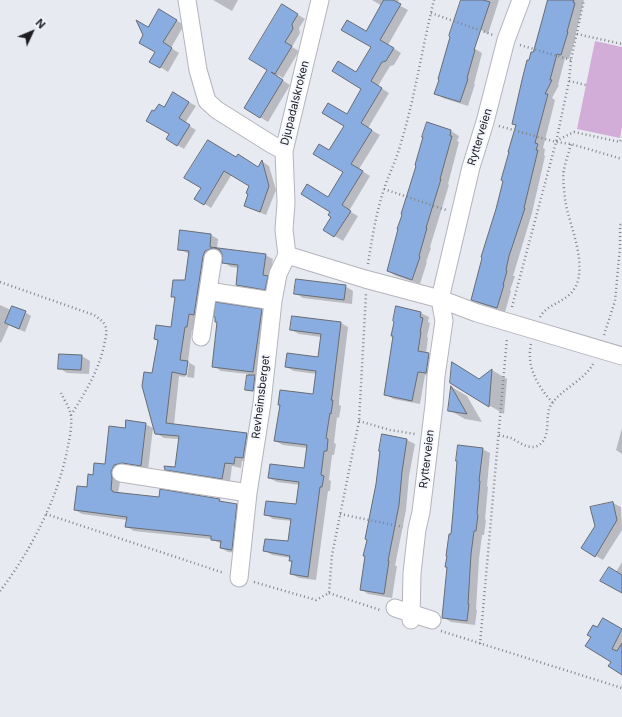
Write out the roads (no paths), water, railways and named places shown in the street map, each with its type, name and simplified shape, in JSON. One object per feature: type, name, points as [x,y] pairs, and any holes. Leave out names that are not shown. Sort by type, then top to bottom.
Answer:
[{"type":"street","points":[[187,0],[198,70],[207,100],[217,110],[284,151]]},
{"type":"street","name":"Djupadalskroken","points":[[287,255],[284,230],[286,203],[284,151],[320,0]]},
{"type":"street","name":"Rytterveien","points":[[411,617],[412,573],[417,530],[421,512],[444,321],[440,299],[471,167],[485,122],[505,47],[521,0]]},
{"type":"street","points":[[287,255],[365,279],[440,299],[477,313],[622,356]]},
{"type":"street","name":"Revheimsberget","points":[[239,578],[248,493],[262,403],[273,301],[278,274],[287,255]]},
{"type":"street","points":[[202,337],[213,258]]},
{"type":"street","points":[[208,291],[273,301]]},
{"type":"street","points":[[121,473],[248,493]]},
{"type":"street","points":[[391,610],[435,625]]}]
